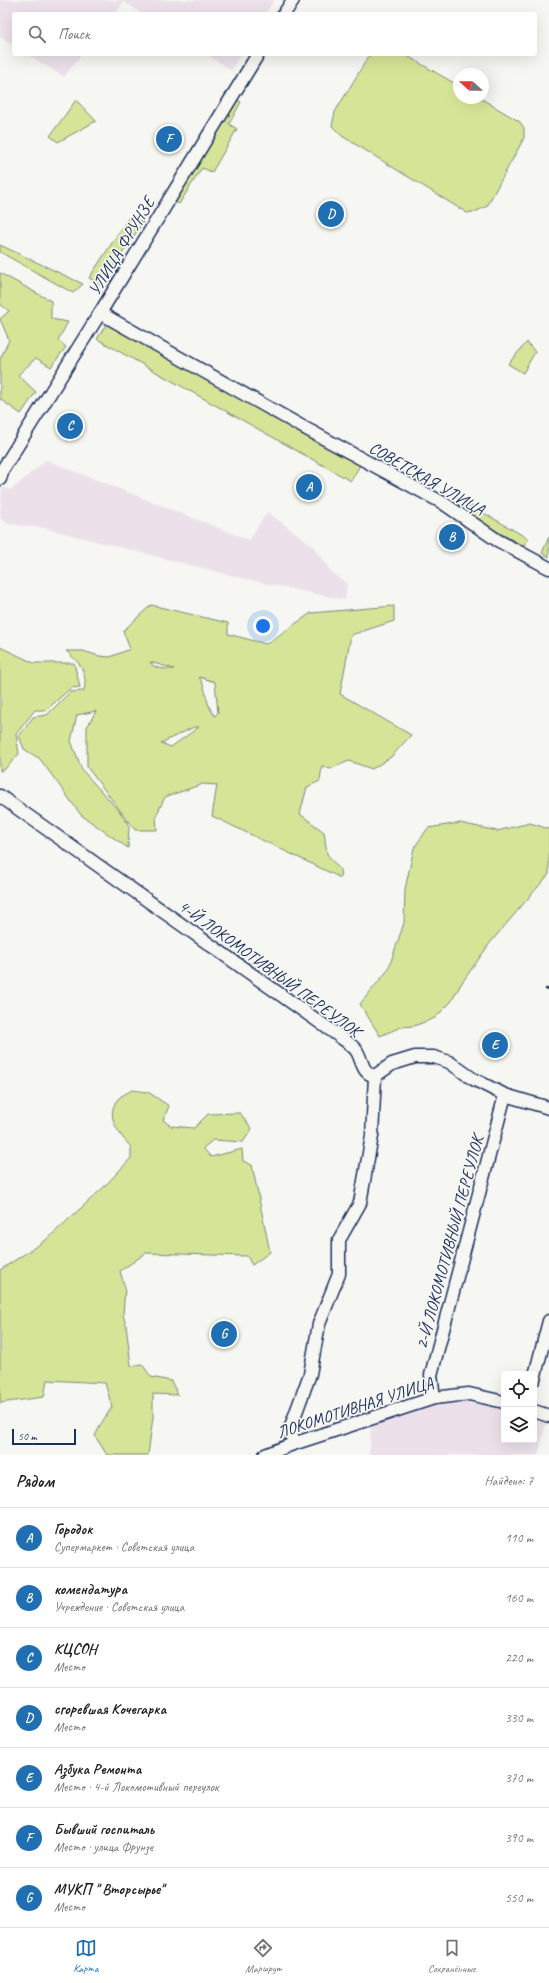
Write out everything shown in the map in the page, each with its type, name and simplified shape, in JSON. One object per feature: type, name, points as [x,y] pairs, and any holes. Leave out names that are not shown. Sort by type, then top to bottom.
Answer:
[{"type":"street","points":[[285,12],[293,0]]},
{"type":"street","name":"УЛИЦА ФРУНЗЕ","points":[[257,56],[100,313],[309,431]]},
{"type":"street","points":[[0,479],[3,469],[100,313]]},
{"type":"street","name":"СОВЕТСКАЯ УЛИЦА","points":[[309,431],[443,503],[497,540],[549,568]]},
{"type":"street","name":"4-Й ЛОКОМОТИВНЫЙ ПЕРЕУЛОК","points":[[0,796],[339,1036],[355,1050],[364,1069],[369,1075],[375,1076]]},
{"type":"street","points":[[293,1444],[291,1426],[310,1374],[319,1324],[339,1274],[339,1240],[360,1203],[372,1136],[375,1076],[392,1064],[415,1057],[434,1057],[449,1062],[472,1080],[505,1095],[549,1108]]},
{"type":"street","name":"2-Й ЛОКОМОТИВНЫЙ ПЕРЕУЛОК","points":[[434,1398],[431,1375],[505,1095]]},
{"type":"street","points":[[536,1371],[549,1321]]},
{"type":"street","name":"ЛОКОМОТИВНАЯ УЛИЦА","points":[[265,1455],[293,1444],[434,1398],[469,1394],[501,1401]]},
{"type":"street","points":[[537,1413],[549,1416]]},
{"type":"shaded area","points":[[0,0],[274,0],[266,12],[140,12],[124,2],[116,12],[12,12],[12,45],[0,37]]},
{"type":"shaded area","points":[[30,56],[80,56],[64,77]]},
{"type":"shaded area","points":[[209,56],[240,56],[231,70]]},
{"type":"shaded area","points":[[46,460],[249,540],[267,512],[311,544],[331,571],[347,584],[345,600],[249,580],[44,528],[8,524],[0,518],[2,487],[11,490]]},
{"type":"shaded area","points":[[441,1398],[501,1408],[501,1443],[537,1443],[537,1417],[547,1419],[538,1455],[369,1455],[371,1427]]},
{"type":"green space","points":[[369,56],[407,56],[453,83],[453,104],[489,103],[520,122],[524,128],[524,138],[487,206],[477,211],[467,213],[342,136],[332,126],[335,112]]},
{"type":"green space","points":[[235,99],[241,102],[229,124],[237,129],[212,172],[202,168],[179,204],[174,201]]},
{"type":"green space","points":[[76,100],[96,121],[58,142],[50,136]]},
{"type":"green space","points":[[129,217],[143,222],[101,286],[89,278]]},
{"type":"green space","points":[[0,245],[83,284],[73,293],[0,252]]},
{"type":"green space","points":[[0,273],[51,301],[51,319],[68,322],[58,340],[66,347],[51,367],[36,358],[18,375],[36,392],[21,414],[0,399],[0,359],[9,340],[0,319],[9,311],[0,304]]},
{"type":"green space","points":[[107,323],[360,465],[351,481],[97,339]]},
{"type":"green space","points":[[527,342],[535,352],[523,373],[508,364]]},
{"type":"green space","points":[[470,505],[529,539],[523,546],[464,513]]},
{"type":"green space","points":[[549,537],[549,557],[542,553]]},
{"type":"green space","points":[[151,605],[228,623],[228,634],[266,644],[311,613],[394,606],[394,621],[351,635],[340,694],[411,735],[391,757],[372,769],[349,761],[330,769],[322,766],[320,781],[307,787],[300,814],[324,832],[327,854],[340,870],[341,878],[212,816],[217,785],[203,784],[165,797],[156,816],[157,830],[135,830],[87,767],[87,727],[96,711],[77,715],[71,741],[82,770],[120,812],[129,826],[128,848],[81,815],[40,759],[24,749],[19,736],[33,717],[47,715],[70,692],[84,691],[85,678],[82,668],[66,651],[83,651],[99,656],[110,657],[130,649],[123,631]],"holes":[[[150,662],[174,669],[157,668]],[[199,677],[215,682],[218,713],[215,716],[209,706],[202,682]],[[194,727],[199,727],[171,747],[161,743]]]},
{"type":"green space","points":[[0,647],[34,663],[74,663],[80,687],[71,688],[46,710],[35,710],[16,734],[19,754],[5,769],[0,771]]},
{"type":"green space","points":[[460,823],[497,831],[530,823],[549,829],[549,874],[490,943],[461,984],[451,1002],[435,1018],[414,1026],[401,1027],[380,1036],[360,1004],[388,970],[404,923],[405,889],[414,848],[428,828]]},
{"type":"green space","points":[[132,1090],[148,1092],[169,1106],[163,1120],[171,1126],[194,1128],[208,1114],[240,1113],[252,1129],[243,1142],[213,1140],[203,1148],[211,1157],[242,1149],[243,1161],[252,1165],[270,1252],[252,1265],[247,1256],[146,1253],[120,1271],[125,1288],[123,1315],[126,1325],[131,1366],[142,1364],[151,1377],[171,1381],[178,1395],[153,1394],[153,1417],[148,1455],[107,1455],[95,1436],[112,1407],[105,1383],[47,1380],[44,1397],[0,1403],[0,1270],[46,1240],[104,1187],[131,1158],[131,1147],[118,1131],[112,1112],[118,1099]]},
{"type":"place","name":"Бывший госпиталь","points":[[169,139]]},
{"type":"place","name":"сгоревшая Кочегарка","points":[[331,214]]},
{"type":"place","name":"КЦСОН","points":[[70,426]]},
{"type":"place","name":"Городок","points":[[309,487]]},
{"type":"place","name":"комендатура","points":[[452,537]]},
{"type":"place","name":"Азбука Ремонта","points":[[495,1045]]},
{"type":"place","name":"МУКП \" Вторсырье\"","points":[[224,1334]]}]
